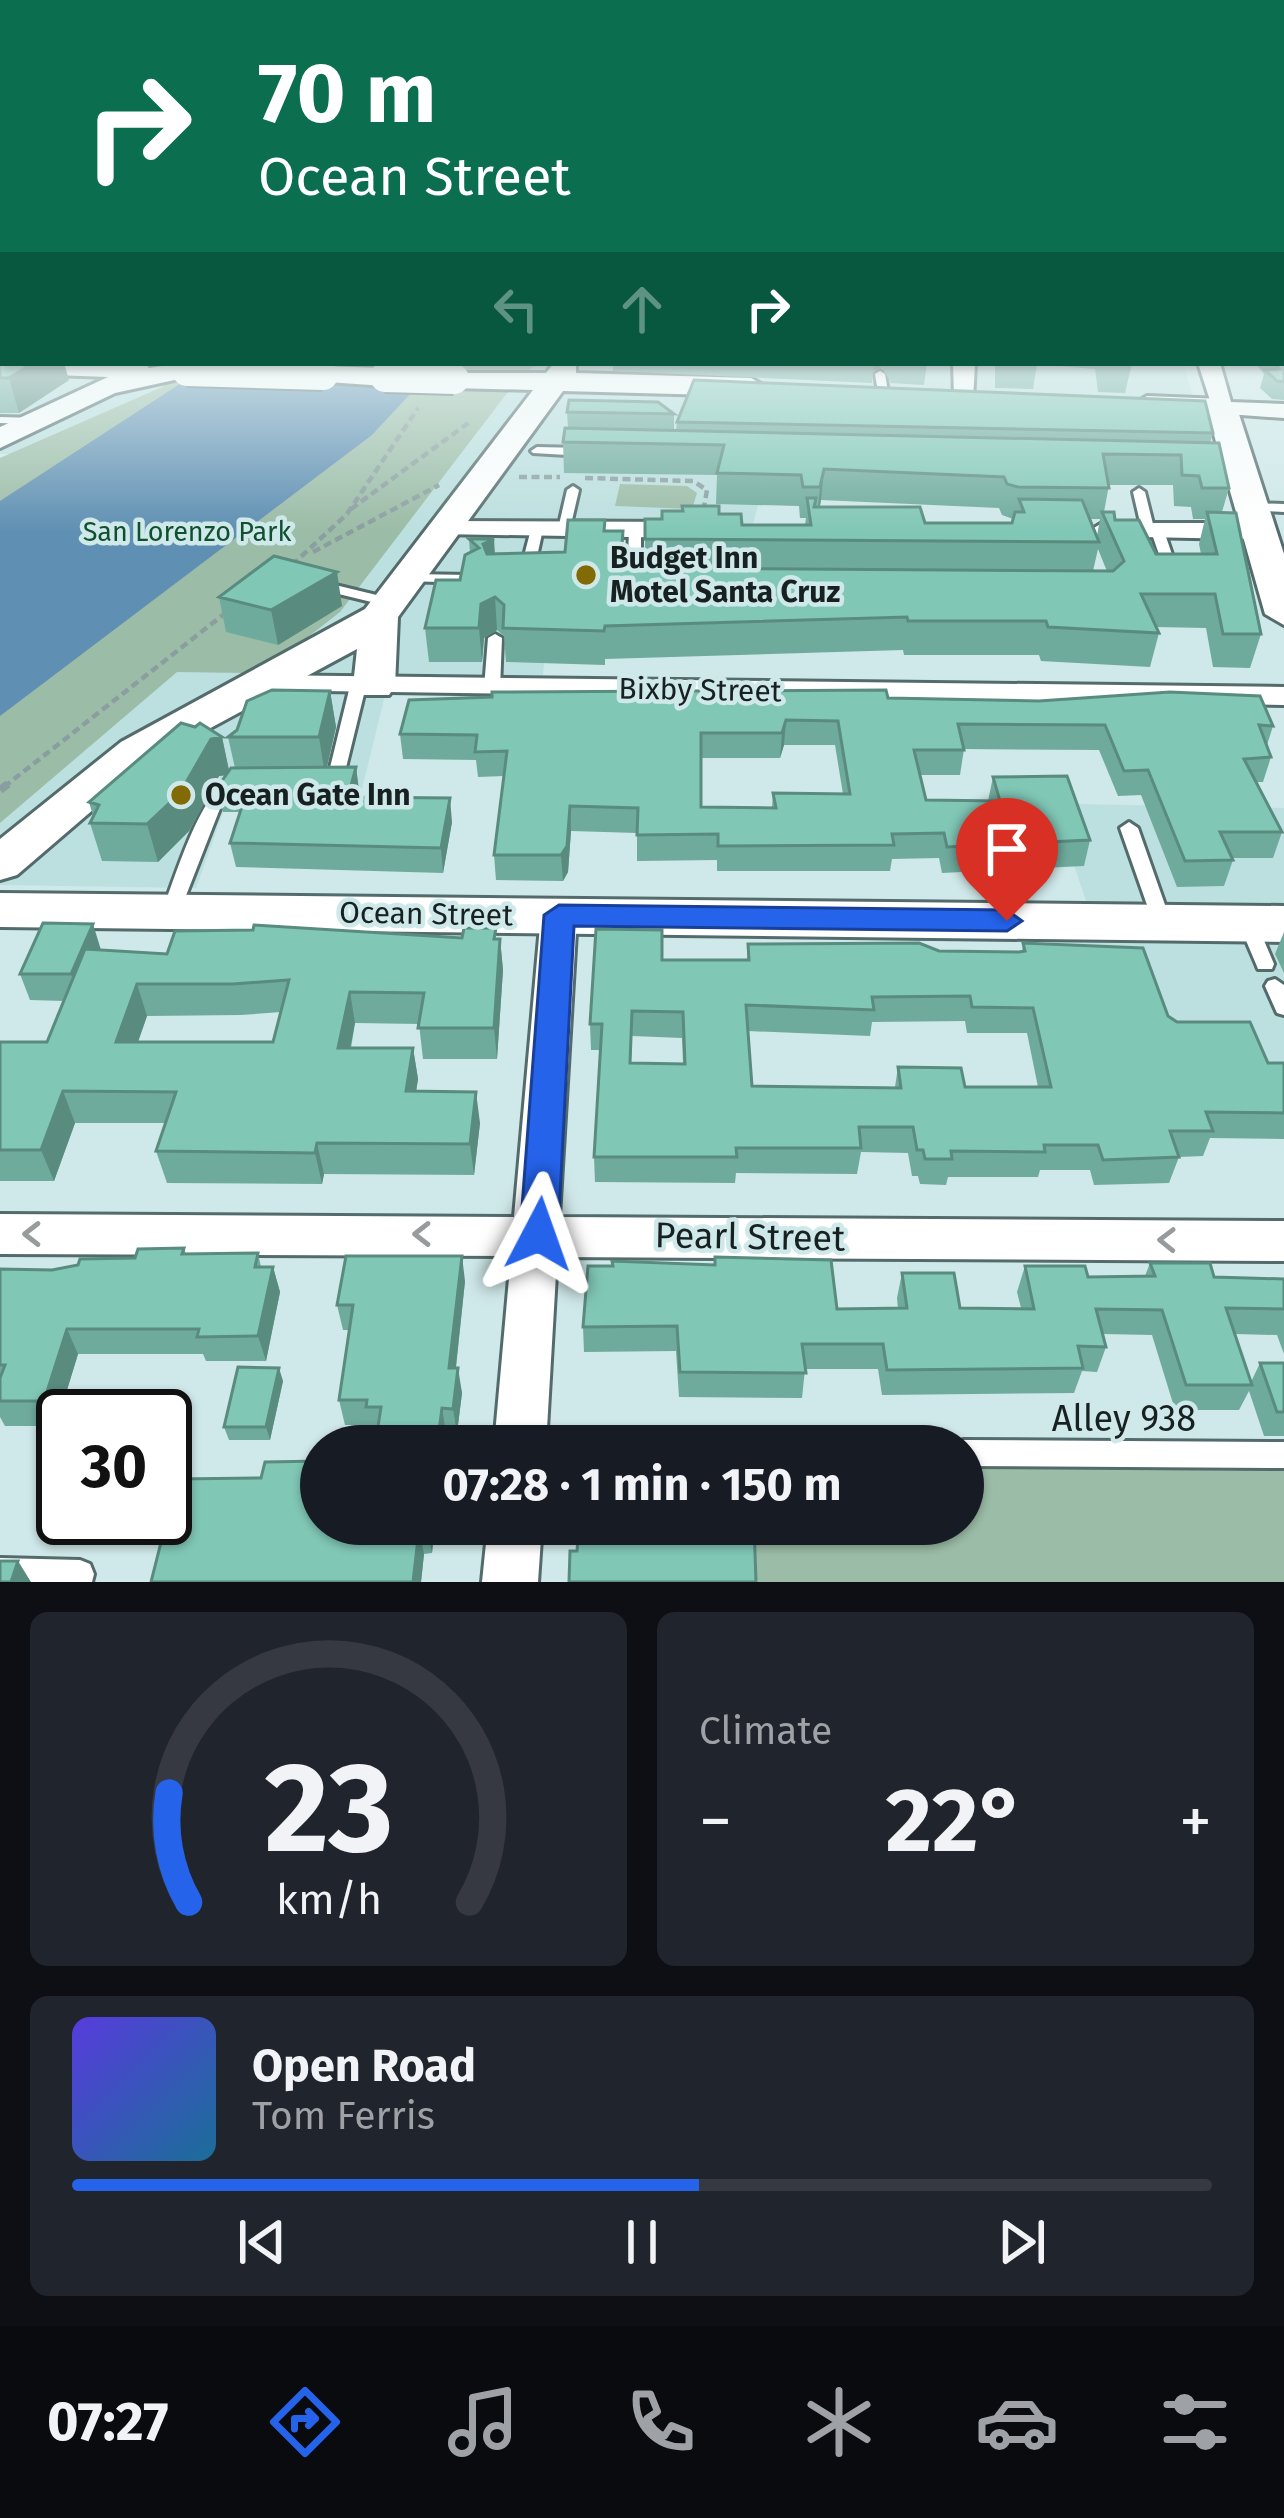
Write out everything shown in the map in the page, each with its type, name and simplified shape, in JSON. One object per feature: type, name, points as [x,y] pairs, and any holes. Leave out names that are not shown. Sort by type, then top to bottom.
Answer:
[{"type":"main road","points":[[51,417],[85,384]]},
{"type":"main road","points":[[0,439],[115,384]]},
{"type":"main road","points":[[464,384],[494,404],[480,448],[483,474]]},
{"type":"main road","points":[[355,702],[394,599],[553,384]]},
{"type":"main road","points":[[671,384],[771,388]]},
{"type":"main road","points":[[875,386],[977,396]]},
{"type":"main road","points":[[1105,403],[1222,408],[1264,516],[1282,601]]},
{"type":"main road","points":[[0,863],[136,751],[259,684],[394,599]]},
{"type":"main road","name":"Ocean Street","points":[[0,910],[1162,922],[1266,937]]},
{"type":"street","points":[[972,384],[977,396]]},
{"type":"street","points":[[1215,384],[1222,408],[1284,411]]},
{"type":"street","points":[[1079,531],[1153,531],[1264,516]]},
{"type":"street","points":[[446,529],[729,530]]},
{"type":"street","name":"Bixby Street","points":[[259,684],[355,702],[492,688],[1284,696]]},
{"type":"street","points":[[522,1425],[559,915]]},
{"type":"street","name":"Pearl Street","points":[[0,1234],[1284,1241]]},
{"type":"street","points":[[511,1582],[513,1545]]},
{"type":"lane","points":[[0,420],[51,417]]},
{"type":"lane","points":[[536,451],[598,452]]},
{"type":"lane","points":[[510,580],[525,580],[572,490]]},
{"type":"lane","points":[[1139,493],[1170,569]]},
{"type":"lane","points":[[635,530],[633,592],[657,592]]},
{"type":"lane","points":[[323,586],[394,599],[470,579]]},
{"type":"lane","points":[[492,688],[495,638]]},
{"type":"lane","points":[[315,784],[337,784],[355,702]]},
{"type":"lane","points":[[171,911],[213,803],[231,778],[251,783]]},
{"type":"lane","points":[[1129,828],[1162,922]]},
{"type":"lane","points":[[1275,986],[1284,1008]]},
{"type":"lane","name":"Alley 938","points":[[984,1453],[1284,1455]]},
{"type":"lane","points":[[0,1572],[80,1574],[78,1582]]},
{"type":"path","points":[[310,553],[344,514],[427,394]]},
{"type":"path","points":[[344,514],[471,421]]},
{"type":"path","points":[[276,574],[446,482],[483,474]]},
{"type":"path","points":[[519,477],[710,483],[703,517]]},
{"type":"path","points":[[0,790],[236,604]]},
{"type":"shaded area","points":[[0,384],[167,384],[14,454],[0,454]]},
{"type":"shaded area","points":[[512,384],[1189,384],[1195,407],[773,451],[751,531],[617,531],[550,608],[541,692],[386,691],[361,793],[230,793],[196,888],[0,885],[0,823],[176,672],[206,636]]},
{"type":"shaded area","points":[[1051,796],[1076,796],[1077,804],[1284,808],[1284,1075],[1091,1074],[1045,926],[1094,925]]},
{"type":"green space","name":"San Lorenzo Park","points":[[514,384],[340,612],[299,644],[246,673],[177,672],[0,823],[0,458],[162,387]]},
{"type":"green space","points":[[620,484],[687,486],[697,493],[692,509],[615,506]]},
{"type":"green space","points":[[984,1465],[1284,1467],[1284,1582],[757,1582],[754,1545],[984,1545]]},
{"type":"water","points":[[180,384],[420,384],[372,435],[0,716],[0,501]]},
{"type":"building","points":[[692,384],[787,384],[1205,401],[1213,433],[677,422]]},
{"type":"building","points":[[569,400],[658,402],[674,414],[567,412]]},
{"type":"building","points":[[565,428],[1219,443],[1229,488],[1202,488],[1199,476],[1182,475],[1181,455],[1103,454],[1109,488],[1018,487],[1007,484],[1004,477],[824,469],[820,487],[803,487],[801,475],[717,473],[724,445],[563,442]]},
{"type":"building","points":[[807,498],[816,498],[814,507],[920,507],[925,523],[1012,523],[1015,512],[1024,512],[1019,499],[1082,500],[1099,542],[645,539],[645,519],[662,519],[662,511],[683,511],[682,506],[719,506],[719,514],[741,514],[742,525],[811,525]]},
{"type":"building","points":[[1102,512],[1114,512],[1115,520],[1139,520],[1156,554],[1217,554],[1207,512],[1236,513],[1261,634],[1223,634],[1215,594],[1141,594],[1159,633],[1048,627],[1046,621],[908,621],[907,617],[605,626],[604,631],[503,628],[504,605],[495,597],[481,604],[479,628],[425,628],[436,580],[460,580],[465,555],[479,548],[469,539],[494,539],[483,544],[487,554],[565,552],[568,520],[605,520],[604,531],[623,531],[621,559],[633,568],[1113,571],[1124,561]]},
{"type":"building","points":[[274,556],[337,572],[271,610],[219,597]]},
{"type":"building","points":[[272,690],[330,691],[319,737],[228,737],[237,730],[247,701]]},
{"type":"building","points":[[886,690],[888,698],[1039,701],[1170,692],[1260,696],[1273,726],[1259,725],[1271,757],[1244,759],[1282,832],[1220,832],[1233,860],[1185,861],[1148,770],[1124,771],[1105,725],[958,724],[964,750],[914,750],[926,800],[1000,801],[993,777],[1067,776],[1090,840],[947,847],[944,833],[892,834],[894,845],[718,846],[718,834],[637,835],[638,808],[570,806],[567,846],[561,855],[494,855],[507,751],[475,752],[477,735],[400,734],[409,700],[492,697],[492,692]],"holes":[[[786,720],[838,721],[850,794],[773,793],[776,808],[701,807],[701,733],[782,733]]]},
{"type":"building","points":[[181,723],[195,727],[200,723],[222,737],[211,739],[180,793],[147,824],[90,823],[99,805],[89,802]]},
{"type":"building","points":[[356,767],[348,797],[450,798],[441,848],[230,843],[248,788],[217,788],[231,768]]},
{"type":"building","points":[[43,923],[93,924],[71,974],[20,974]]},
{"type":"building","points":[[254,925],[462,938],[464,928],[496,928],[494,939],[500,939],[494,1028],[418,1028],[424,993],[350,992],[338,1048],[413,1048],[406,1091],[476,1092],[470,1144],[317,1143],[315,1153],[156,1151],[176,1092],[63,1091],[41,1150],[0,1150],[0,1042],[47,1042],[85,949],[167,954],[175,931],[253,930]],"holes":[[[289,980],[273,1042],[116,1042],[137,984]]]},
{"type":"building","points":[[596,929],[662,930],[662,960],[749,960],[748,944],[919,943],[939,951],[1019,952],[1025,951],[1023,943],[1143,948],[1168,1016],[1177,1022],[1250,1022],[1268,1063],[1284,1063],[1284,1113],[1206,1112],[1213,1131],[1170,1131],[1179,1157],[1103,1160],[1098,1145],[1044,1145],[1045,1152],[951,1151],[952,1159],[925,1159],[923,1150],[917,1150],[913,1127],[859,1127],[861,1148],[736,1148],[737,1157],[594,1157],[602,1024],[590,1024]],"holes":[[[970,996],[972,1007],[1033,1008],[1051,1087],[965,1087],[961,1068],[898,1067],[901,1088],[752,1086],[746,1005],[874,1010],[872,997]],[[632,1011],[683,1012],[685,1064],[630,1063]]]},
{"type":"building","points":[[138,1249],[258,1253],[255,1267],[273,1267],[258,1336],[197,1337],[199,1329],[67,1329],[48,1389],[36,1389],[36,1401],[0,1401],[5,1365],[0,1365],[0,1269],[52,1270],[78,1265],[80,1259],[135,1258]]},
{"type":"building","points":[[346,1256],[462,1256],[449,1368],[458,1368],[453,1409],[442,1408],[440,1425],[378,1425],[381,1407],[366,1407],[367,1400],[339,1400],[353,1305],[337,1305]]},
{"type":"building","points":[[715,1257],[831,1260],[837,1309],[907,1308],[902,1273],[954,1273],[960,1308],[1034,1309],[1025,1266],[1085,1266],[1088,1277],[1155,1276],[1150,1263],[1210,1263],[1214,1277],[1284,1279],[1284,1309],[1226,1308],[1252,1385],[1186,1385],[1162,1310],[1096,1309],[1106,1347],[1078,1346],[1083,1368],[887,1370],[883,1344],[802,1344],[806,1373],[680,1372],[677,1326],[583,1327],[588,1266],[613,1266],[612,1261],[715,1265]]},
{"type":"building","points":[[1260,1363],[1284,1363],[1284,1412],[1277,1412]]},
{"type":"building","points":[[238,1367],[279,1368],[266,1427],[224,1427]]},
{"type":"building","points":[[300,1461],[300,1545],[417,1545],[413,1582],[151,1582],[160,1545],[192,1545],[192,1479],[261,1478],[265,1462]]},
{"type":"building","points":[[578,1545],[755,1545],[756,1582],[569,1582],[570,1551],[577,1551]]},
{"type":"building","points":[[0,1561],[18,1561],[11,1582],[0,1582]]},
{"type":"place","name":"Budget Inn Motel Santa Cruz","points":[[586,575]]},
{"type":"place","name":"Ocean Gate Inn","points":[[181,795]]},
{"type":"route","points":[[539,1234],[559,915],[1007,921]]}]
